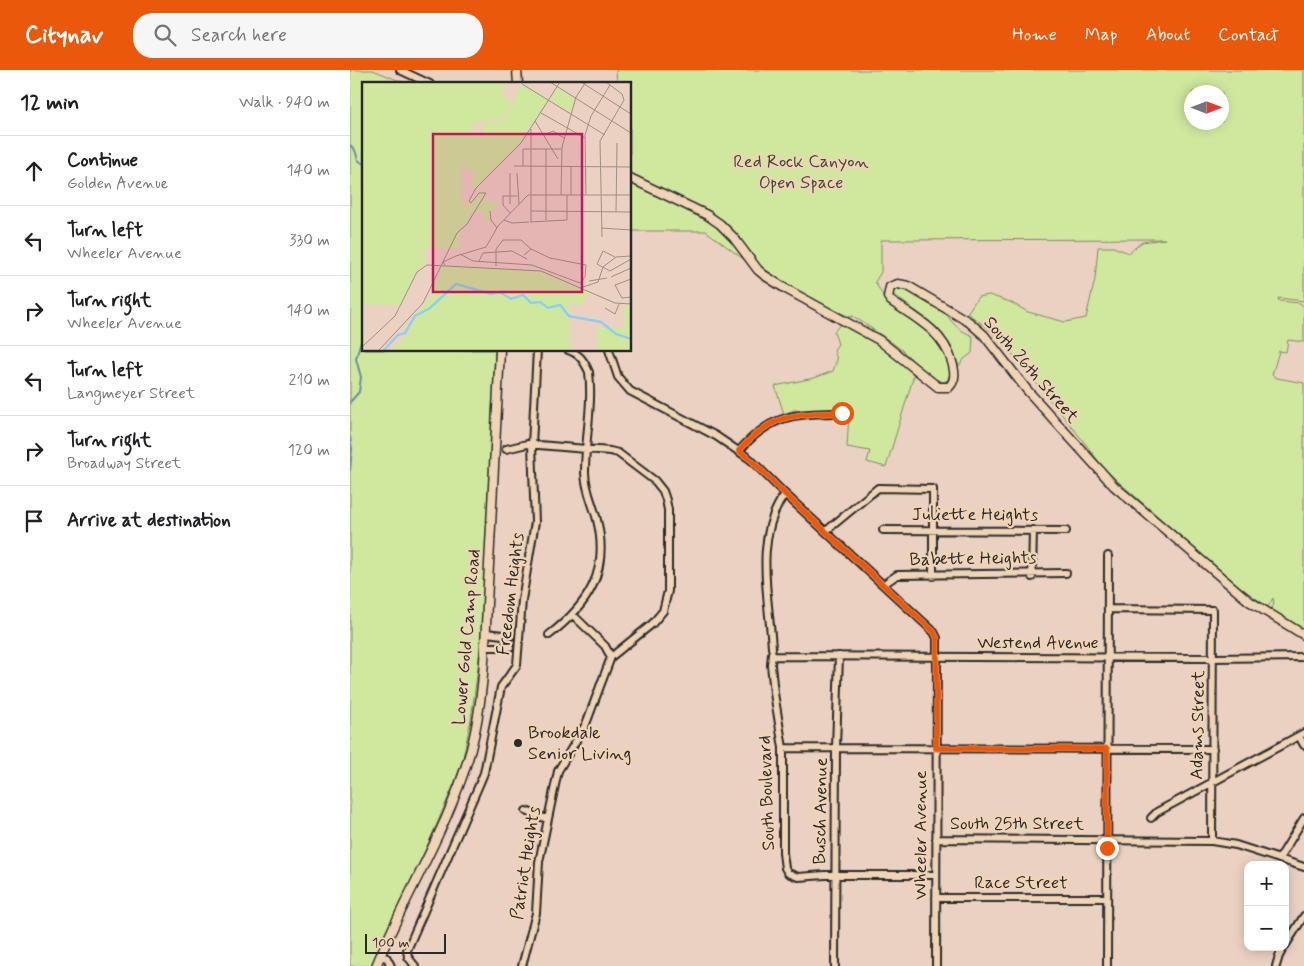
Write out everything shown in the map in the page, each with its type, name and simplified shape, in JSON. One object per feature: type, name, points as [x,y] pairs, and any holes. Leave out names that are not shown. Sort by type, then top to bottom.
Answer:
[{"type":"street","points":[[400,70],[426,82]]},
{"type":"street","name":"South 26th Street","points":[[631,178],[707,215],[720,224],[734,238],[758,270],[764,275],[879,340],[938,387],[949,387],[953,383],[955,376],[949,353],[936,333],[891,301],[888,296],[890,288],[898,284],[908,286],[969,322],[984,335],[1026,390],[1114,486],[1249,601],[1304,636]]},
{"type":"street","name":"Lower Gold Camp Road","points":[[376,966],[396,919],[417,880],[459,784],[471,748],[485,647],[500,351]]},
{"type":"street","name":"Freedom Heights","points":[[415,966],[408,957],[408,950],[484,773],[501,687],[517,665],[521,607],[535,522],[532,445],[537,351]]},
{"type":"street","name":"Wheeler Avenue","points":[[609,351],[618,377],[630,391],[716,436],[750,459],[785,494],[934,632],[937,638],[936,966]]},
{"type":"street","points":[[549,635],[573,615],[583,603],[596,580],[600,558],[599,530],[586,480],[590,379],[578,352]]},
{"type":"street","points":[[739,451],[752,436],[768,425],[788,416],[842,413]]},
{"type":"street","points":[[506,449],[527,444],[610,451],[624,456],[655,481],[662,491],[668,510],[668,592],[663,610],[652,624],[611,657],[605,646],[573,615]]},
{"type":"street","points":[[826,532],[878,488],[933,489],[933,575]]},
{"type":"street","name":"South Boulevard","points":[[785,494],[778,503],[765,546],[772,652],[771,665],[783,748],[783,853],[785,868],[788,873],[798,876],[835,875]]},
{"type":"street","name":"Juliette Heights","points":[[884,530],[1066,530]]},
{"type":"street","points":[[1032,575],[1033,530]]},
{"type":"street","points":[[1107,966],[1108,556]]},
{"type":"street","name":"Babette Heights","points":[[884,584],[897,575],[1032,575],[1066,573]]},
{"type":"street","name":"Adams Street","points":[[1108,609],[1213,610],[1212,841]]},
{"type":"street","points":[[485,647],[507,647],[508,635],[486,633]]},
{"type":"street","name":"Westend Avenue","points":[[772,652],[839,656],[937,657],[1304,657]]},
{"type":"street","name":"Busch Avenue","points":[[835,966],[836,748],[839,656]]},
{"type":"street","name":"Patriot Heights","points":[[522,966],[536,913],[539,862],[558,771],[565,756],[586,724],[611,657]]},
{"type":"street","points":[[1151,818],[1157,812],[1302,735],[1304,745]]},
{"type":"street","points":[[783,748],[1212,749]]},
{"type":"street","points":[[526,811],[547,819]]},
{"type":"street","points":[[1278,859],[1304,818]]},
{"type":"street","name":"South 25th Street","points":[[936,839],[1212,841],[1236,846],[1304,867]]},
{"type":"street","points":[[835,875],[936,875]]},
{"type":"street","name":"Race Street","points":[[936,898],[1107,898]]},
{"type":"street","points":[[1289,940],[1304,916]]},
{"type":"street","points":[[1276,966],[1278,956],[1282,951]]},
{"type":"street","points":[[380,956],[387,958],[391,966]]},
{"type":"green space","points":[[350,70],[373,70],[402,82],[362,82],[362,351],[495,351],[481,645],[471,719],[462,762],[419,865],[372,966],[350,966]]},
{"type":"green space","name":"Red Rock Canyon Open Space","points":[[616,70],[1304,70],[1304,301],[1278,298],[1279,301],[1300,303],[1304,307],[1304,342],[1288,340],[1286,352],[1279,351],[1272,375],[1277,378],[1304,383],[1304,631],[1271,610],[1274,604],[1273,598],[1268,607],[1233,582],[1105,470],[1005,345],[988,328],[967,313],[978,297],[989,295],[1010,302],[1028,312],[1065,322],[1086,318],[1095,279],[1098,247],[1113,247],[1129,253],[1142,242],[1165,239],[881,240],[881,272],[875,282],[886,301],[892,307],[931,331],[941,344],[949,363],[950,373],[948,380],[943,382],[931,376],[898,347],[853,316],[851,317],[803,298],[758,270],[706,231],[631,231],[631,82],[617,82]]},
{"type":"green space","points":[[896,287],[905,289],[946,311],[950,320],[956,326],[973,336],[972,353],[959,366],[951,346],[937,328],[895,296],[893,293]]},
{"type":"green space","points":[[842,322],[891,353],[914,375],[886,467],[867,462],[870,451],[847,447],[849,414],[841,409],[794,410],[784,414],[775,386],[814,378],[833,371],[837,360],[834,350],[838,344],[834,332]]},
{"type":"waterway","points":[[350,145],[355,150],[358,160],[362,163]]},
{"type":"waterway","points":[[350,402],[359,392],[361,377],[356,359],[362,341]]},
{"type":"waterway","points":[[350,437],[352,449],[350,470]]},
{"type":"place","name":"Brookdale Senior Living","points":[[518,743]]},
{"type":"route","points":[[842,413],[788,416],[768,425],[752,436],[739,451],[750,459],[785,494],[934,632],[937,638],[936,748],[1107,749],[1107,848]]}]
